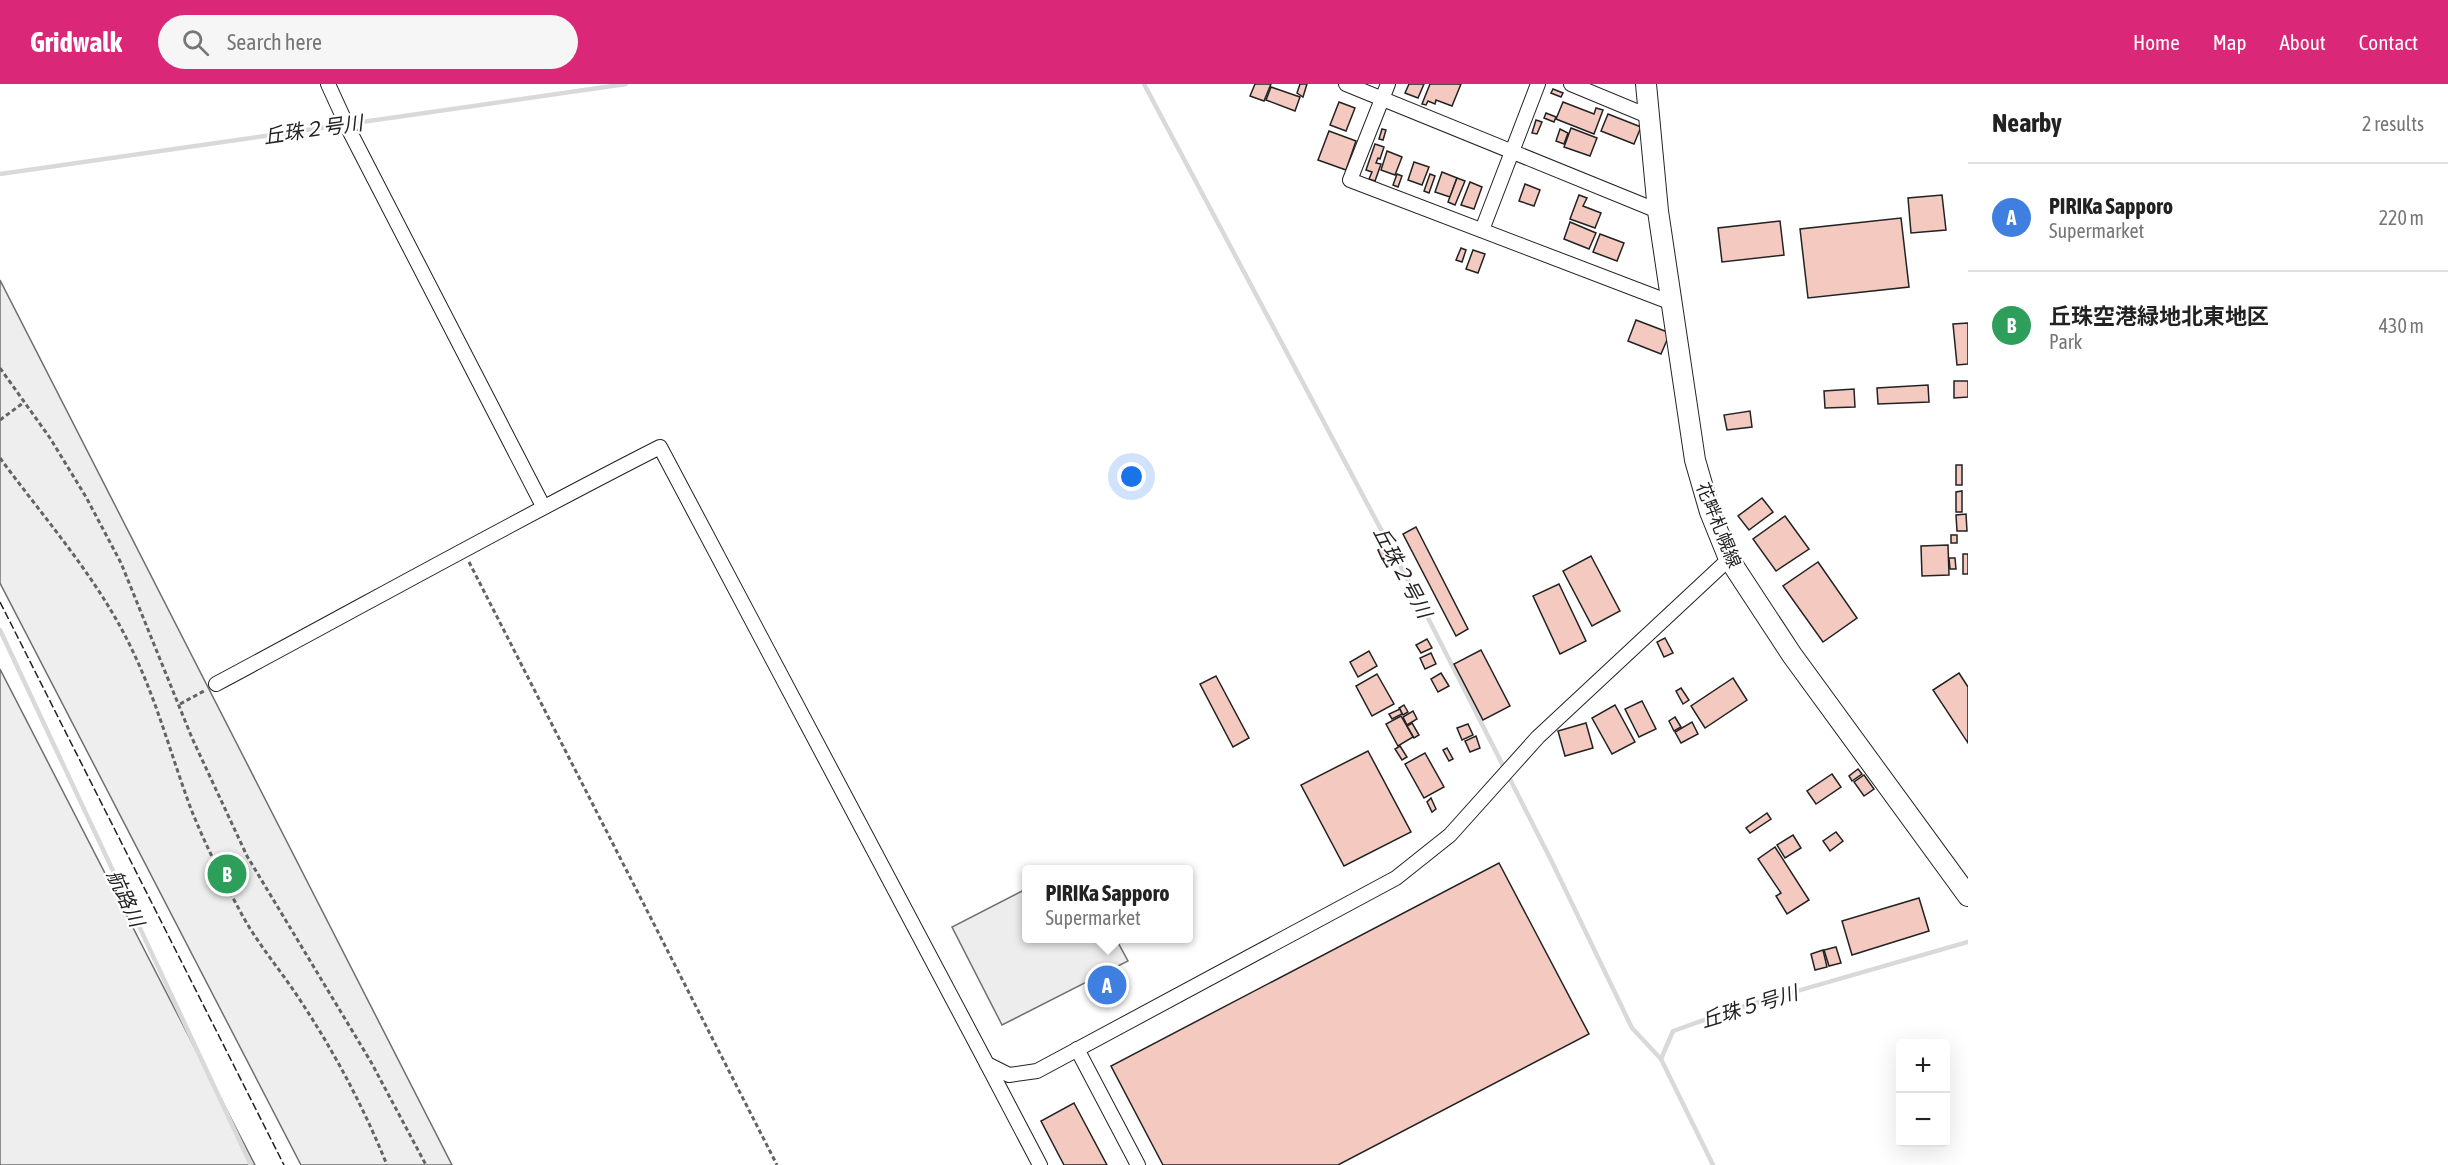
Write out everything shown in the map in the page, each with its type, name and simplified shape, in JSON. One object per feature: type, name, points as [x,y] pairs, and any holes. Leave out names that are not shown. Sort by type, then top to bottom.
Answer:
[{"type":"main road","name":"花畔札幌線","points":[[1646,84],[1658,211],[1695,460],[1710,512],[1729,559],[1792,655],[1968,896]]},
{"type":"street","points":[[328,84],[543,506]]},
{"type":"street","points":[[1346,84],[1658,211]]},
{"type":"street","points":[[1388,84],[1350,180],[1672,303]]},
{"type":"street","points":[[1482,230],[1538,84]]},
{"type":"street","points":[[1571,84],[1648,116]]},
{"type":"street","points":[[216,684],[464,553],[543,506],[660,447],[1040,1165]]},
{"type":"street","points":[[987,1064],[1009,1075],[1037,1071],[1396,878],[1450,835],[1512,764],[1729,559]]},
{"type":"street","points":[[1077,1049],[1138,1165]]},
{"type":"path","points":[[0,368],[56,448],[121,563],[197,748],[247,856],[371,1062],[426,1165]]},
{"type":"path","points":[[0,420],[23,403]]},
{"type":"path","points":[[0,458],[59,535],[114,617],[135,655],[162,721],[192,809],[215,863],[247,926],[333,1050],[368,1119],[387,1165]]},
{"type":"path","points":[[464,553],[777,1165]]},
{"type":"path","points":[[180,704],[216,684]]},
{"type":"shaded area","points":[[0,280],[452,1165],[301,1165],[0,583]]},
{"type":"shaded area","points":[[0,669],[255,1165],[0,1165]]},
{"type":"shaded area","points":[[1022,891],[1022,943],[1118,943],[1128,961],[1002,1025],[952,927]]},
{"type":"building","points":[[1255,84],[1271,84],[1264,101],[1250,96]]},
{"type":"building","points":[[1300,84],[1307,84],[1303,97],[1297,93]]},
{"type":"building","points":[[1409,84],[1424,84],[1418,98],[1405,93]]},
{"type":"building","points":[[1430,84],[1461,84],[1452,106],[1436,100],[1435,104],[1428,101],[1426,105],[1422,104]]},
{"type":"building","points":[[1271,87],[1300,97],[1295,111],[1266,100]]},
{"type":"building","points":[[1553,89],[1563,93],[1561,97],[1551,93]]},
{"type":"building","points":[[1339,102],[1355,108],[1346,131],[1330,125]]},
{"type":"building","points":[[1563,102],[1594,114],[1596,108],[1603,110],[1594,134],[1556,119]]},
{"type":"building","points":[[1546,113],[1556,117],[1554,122],[1544,118]]},
{"type":"building","points":[[1608,114],[1641,127],[1634,144],[1601,131]]},
{"type":"building","points":[[1536,120],[1542,122],[1537,134],[1532,133]]},
{"type":"building","points":[[1571,128],[1597,138],[1590,156],[1564,147]]},
{"type":"building","points":[[1382,129],[1386,130],[1383,140],[1379,139]]},
{"type":"building","points":[[1560,129],[1568,133],[1564,144],[1556,141]]},
{"type":"building","points":[[1329,131],[1356,141],[1346,170],[1318,160]]},
{"type":"building","points":[[1375,144],[1384,147],[1376,163],[1381,164],[1375,181],[1369,179],[1372,172],[1366,170]]},
{"type":"building","points":[[1387,151],[1402,157],[1395,175],[1381,170]]},
{"type":"building","points":[[1414,162],[1429,167],[1422,185],[1408,180]]},
{"type":"building","points":[[1442,172],[1457,178],[1450,197],[1435,192]]},
{"type":"building","points":[[1397,174],[1402,176],[1398,187],[1393,185]]},
{"type":"building","points":[[1430,174],[1435,176],[1429,193],[1424,191]]},
{"type":"building","points":[[1457,178],[1465,181],[1455,205],[1448,202]]},
{"type":"building","points":[[1470,182],[1482,187],[1474,209],[1461,205]]},
{"type":"building","points":[[1525,184],[1540,190],[1534,206],[1519,201]]},
{"type":"building","points":[[1579,195],[1587,198],[1583,206],[1601,213],[1595,228],[1570,219]]},
{"type":"building","points":[[1942,195],[1946,230],[1911,233],[1908,198]]},
{"type":"building","points":[[1901,218],[1909,287],[1808,298],[1800,229]]},
{"type":"building","points":[[1780,221],[1784,255],[1722,262],[1718,228]]},
{"type":"building","points":[[1570,222],[1596,233],[1589,249],[1564,239]]},
{"type":"building","points":[[1600,234],[1624,243],[1617,261],[1593,252]]},
{"type":"building","points":[[1461,248],[1466,250],[1462,262],[1456,260]]},
{"type":"building","points":[[1473,250],[1485,254],[1478,273],[1466,269]]},
{"type":"building","points":[[1636,320],[1670,333],[1661,354],[1628,341]]},
{"type":"building","points":[[1968,323],[1968,364],[1957,365],[1953,324]]},
{"type":"building","points":[[1954,381],[1968,381],[1968,397],[1954,398]]},
{"type":"building","points":[[1928,385],[1929,402],[1878,404],[1877,388]]},
{"type":"building","points":[[1854,389],[1855,407],[1825,408],[1824,391]]},
{"type":"building","points":[[1750,411],[1752,427],[1727,430],[1724,415]]},
{"type":"building","points":[[1956,465],[1962,465],[1962,485],[1956,485]]},
{"type":"building","points":[[1962,491],[1962,512],[1956,512],[1956,492]]},
{"type":"building","points":[[1762,498],[1773,512],[1749,530],[1738,516]]},
{"type":"building","points":[[1966,514],[1967,531],[1957,531],[1956,515]]},
{"type":"building","points":[[1785,516],[1809,549],[1776,571],[1753,539]]},
{"type":"building","points":[[1416,527],[1468,629],[1456,636],[1403,534]]},
{"type":"building","points":[[1951,535],[1957,535],[1957,543],[1951,543]]},
{"type":"building","points":[[1948,545],[1949,575],[1922,576],[1921,546]]},
{"type":"building","points":[[1382,548],[1386,557],[1382,559],[1378,550]]},
{"type":"building","points":[[1963,554],[1968,554],[1968,574],[1963,574]]},
{"type":"building","points":[[1591,556],[1620,611],[1592,626],[1563,571]]},
{"type":"building","points":[[1387,558],[1391,565],[1387,567],[1383,560]]},
{"type":"building","points":[[1949,558],[1955,558],[1956,569],[1950,569]]},
{"type":"building","points":[[1818,562],[1857,618],[1823,642],[1783,586]]},
{"type":"building","points":[[1559,584],[1586,641],[1560,654],[1533,596]]},
{"type":"building","points":[[1665,638],[1673,653],[1664,657],[1657,642]]},
{"type":"building","points":[[1427,639],[1432,648],[1421,653],[1416,645]]},
{"type":"building","points":[[1481,650],[1510,706],[1483,720],[1454,664]]},
{"type":"building","points":[[1369,651],[1377,666],[1358,677],[1350,662]]},
{"type":"building","points":[[1431,653],[1436,664],[1425,669],[1420,658]]},
{"type":"building","points":[[1441,673],[1449,686],[1438,692],[1431,679]]},
{"type":"building","points":[[1959,673],[1968,687],[1968,743],[1933,690]]},
{"type":"building","points":[[1377,674],[1394,704],[1372,716],[1356,686]]},
{"type":"building","points":[[1216,676],[1249,738],[1233,747],[1200,684]]},
{"type":"building","points":[[1733,678],[1747,700],[1705,728],[1691,706]]},
{"type":"building","points":[[1681,688],[1689,700],[1683,704],[1676,691]]},
{"type":"building","points":[[1642,701],[1656,729],[1639,737],[1625,709]]},
{"type":"building","points":[[1404,705],[1408,712],[1403,715],[1399,708]]},
{"type":"building","points":[[1615,705],[1635,742],[1612,754],[1592,718]]},
{"type":"building","points":[[1400,709],[1402,714],[1392,719],[1389,714]]},
{"type":"building","points":[[1413,711],[1417,719],[1407,725],[1403,717]]},
{"type":"building","points":[[1401,716],[1413,737],[1398,746],[1386,724]]},
{"type":"building","points":[[1675,717],[1681,727],[1674,731],[1669,721]]},
{"type":"building","points":[[1692,722],[1698,734],[1681,743],[1675,732]]},
{"type":"building","points":[[1412,723],[1419,735],[1414,738],[1407,726]]},
{"type":"building","points":[[1586,723],[1593,748],[1565,756],[1558,731]]},
{"type":"building","points":[[1468,724],[1473,735],[1462,740],[1457,728]]},
{"type":"building","points":[[1476,736],[1480,748],[1470,752],[1465,741]]},
{"type":"building","points":[[1400,746],[1407,757],[1402,760],[1395,749]]},
{"type":"building","points":[[1447,748],[1453,759],[1449,761],[1443,750]]},
{"type":"building","points":[[1368,751],[1411,832],[1344,866],[1301,785]]},
{"type":"building","points":[[1425,753],[1444,787],[1424,798],[1405,764]]},
{"type":"building","points":[[1858,769],[1862,774],[1852,781],[1849,776]]},
{"type":"building","points":[[1832,774],[1841,787],[1816,804],[1807,791]]},
{"type":"building","points":[[1864,775],[1874,789],[1864,796],[1854,782]]},
{"type":"building","points":[[1431,798],[1436,809],[1432,812],[1427,802]]},
{"type":"building","points":[[1767,813],[1771,819],[1750,833],[1746,828]]},
{"type":"building","points":[[1836,832],[1843,841],[1830,851],[1823,841]]},
{"type":"building","points":[[1793,835],[1801,848],[1785,858],[1777,845]]},
{"type":"building","points":[[1775,847],[1809,900],[1787,914],[1776,896],[1781,893],[1758,859]]},
{"type":"building","points":[[1499,863],[1589,1034],[1338,1165],[1163,1165],[1111,1066]]},
{"type":"building","points":[[1919,898],[1929,931],[1852,955],[1842,921]]},
{"type":"building","points":[[1836,947],[1841,963],[1829,966],[1824,950]]},
{"type":"building","points":[[1823,950],[1827,967],[1815,970],[1811,954]]},
{"type":"building","points":[[1074,1103],[1107,1165],[1064,1165],[1041,1121]]},
{"type":"waterway","name":"丘珠２号川","points":[[0,174],[626,84]]},
{"type":"waterway","name":"丘珠２号川","points":[[1144,84],[1427,616],[1551,860],[1632,1028],[1661,1059],[1713,1165]]},
{"type":"waterway","name":"航路川","points":[[0,630],[251,1165]]},
{"type":"waterway","name":"丘珠５号川","points":[[1661,1059],[1673,1031],[1738,1008],[1968,942]]},
{"type":"fence","points":[[0,602],[284,1165]]},
{"type":"place","name":"丘珠空港緑地北東地区","points":[[227,874]]},
{"type":"place","name":"PIRIKa Sapporo","points":[[1107,985]]}]
